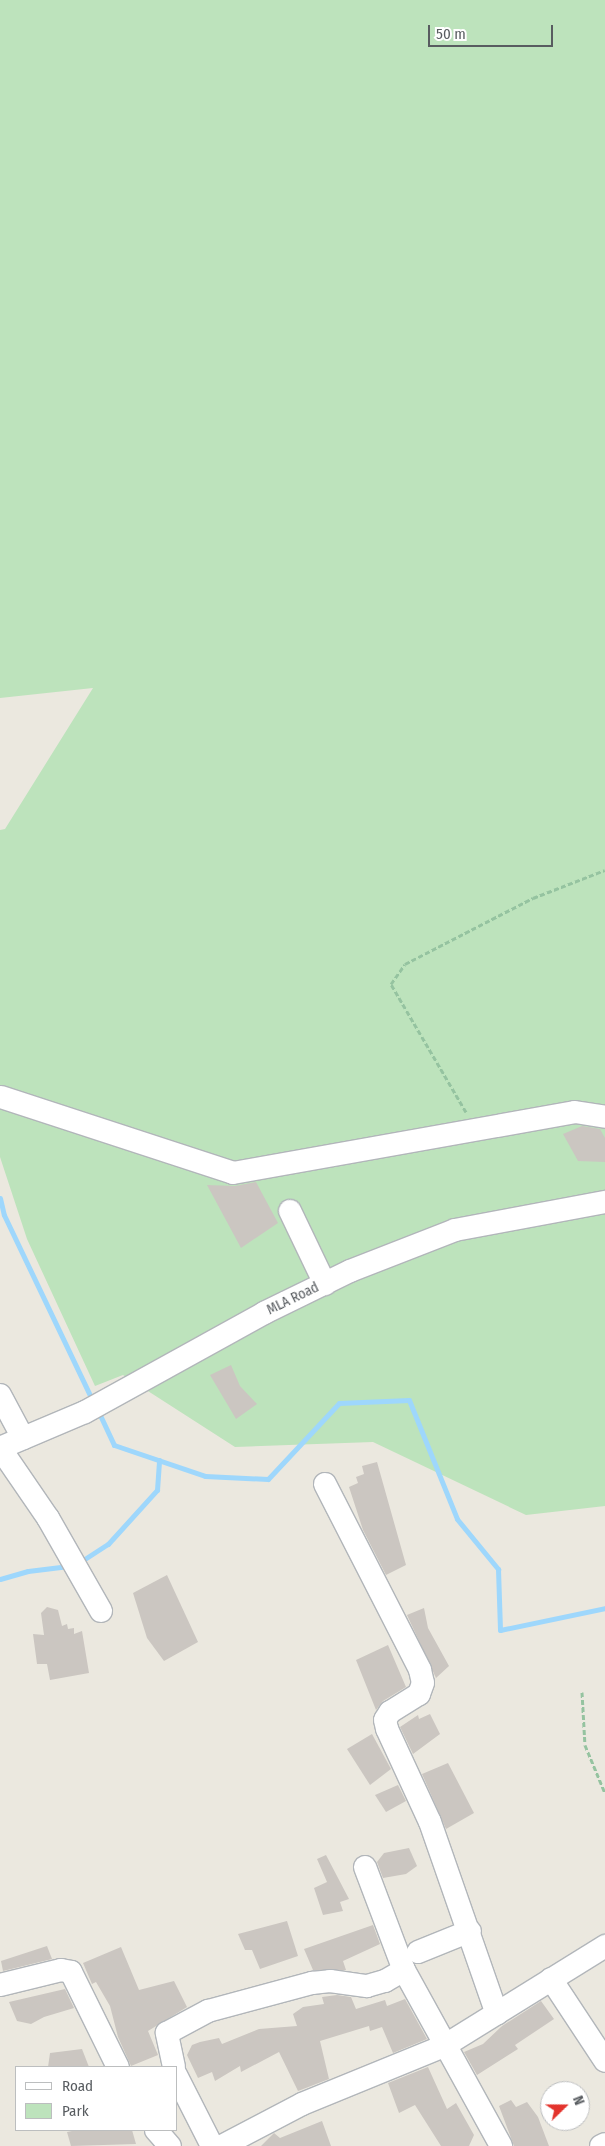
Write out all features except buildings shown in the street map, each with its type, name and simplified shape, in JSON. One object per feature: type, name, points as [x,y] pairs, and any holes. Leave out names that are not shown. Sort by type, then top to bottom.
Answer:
[{"type":"street","points":[[1,1097],[233,1173],[575,1112],[605,1117]]},
{"type":"street","name":"MLA Road","points":[[0,1448],[85,1412],[264,1313],[325,1284],[456,1230],[605,1202]]},
{"type":"street","points":[[290,1212],[325,1284]]},
{"type":"street","points":[[0,1395],[23,1438]]},
{"type":"street","points":[[0,1448],[48,1518],[101,1611]]},
{"type":"street","points":[[325,1484],[420,1670],[423,1682],[419,1694],[390,1712],[385,1720],[430,1822],[470,1930],[497,2014]]},
{"type":"street","points":[[365,1867],[404,1970],[444,2046],[501,2146]]},
{"type":"street","points":[[418,1952],[470,1930]]},
{"type":"street","points":[[222,2146],[302,2104],[444,2046],[497,2014],[550,1978],[605,1946]]},
{"type":"street","points":[[0,1985],[61,1970],[71,1972],[118,2066]]},
{"type":"street","points":[[174,2066],[167,2033],[208,2011],[312,1983],[330,1981],[366,1986],[385,1981],[404,1970]]},
{"type":"street","points":[[550,1978],[604,2056]]},
{"type":"street","points":[[178,2079],[212,2146]]},
{"type":"street","points":[[157,2131],[170,2146]]},
{"type":"path","points":[[476,1130],[390,984],[405,964],[533,898],[605,870]]},
{"type":"path","points":[[582,1692],[585,1745],[605,1793]]},
{"type":"green space","points":[[0,0],[605,0],[605,1506],[526,1515],[373,1442],[235,1447],[123,1375],[95,1386],[27,1239],[0,1157],[0,830],[5,829],[93,688],[0,698]]},
{"type":"waterway","points":[[0,1198],[4,1215],[91,1397]]},
{"type":"waterway","points":[[100,1415],[114,1445],[205,1476],[268,1479],[339,1403],[409,1400],[457,1519],[498,1569],[500,1630],[605,1608]]},
{"type":"waterway","points":[[80,1562],[108,1544],[157,1490],[159,1460]]},
{"type":"waterway","points":[[0,1579],[28,1571],[69,1566]]}]
